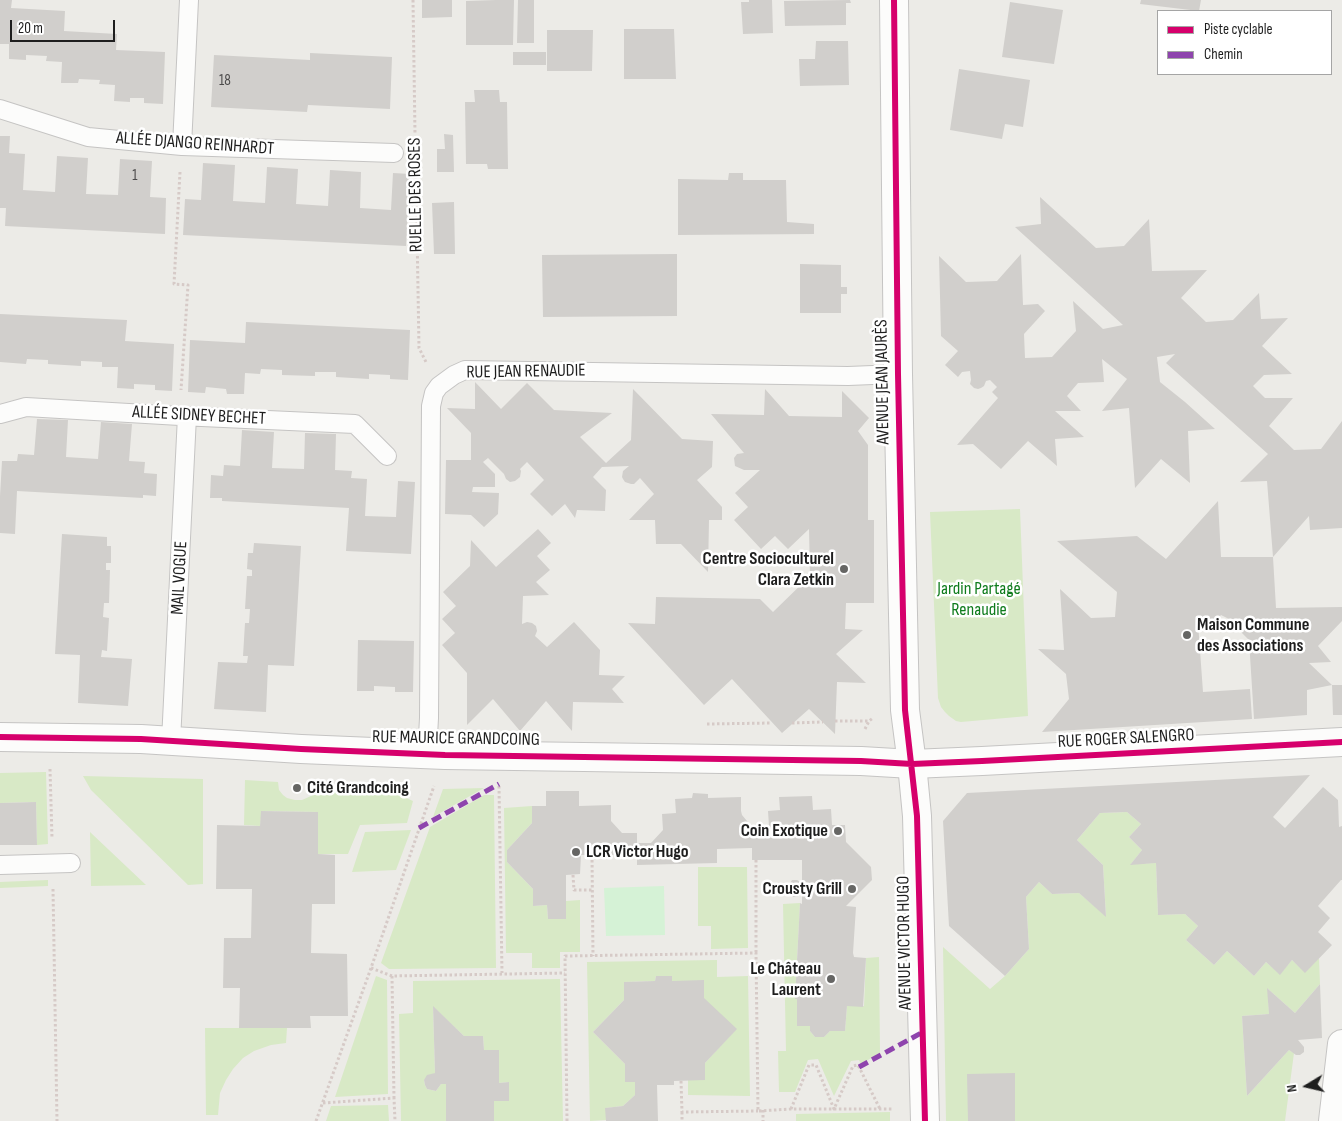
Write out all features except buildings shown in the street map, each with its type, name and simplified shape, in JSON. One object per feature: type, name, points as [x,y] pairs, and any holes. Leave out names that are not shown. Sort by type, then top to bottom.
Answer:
[{"type":"street","name":"AVENUE JEAN JAURÈS","points":[[894,0],[898,374],[906,710],[912,764]]},
{"type":"street","name":"RUE MAURICE GRANDCOING","points":[[0,737],[171,741],[320,750],[500,756],[841,761],[912,764]]},
{"type":"street","name":"RUE ROGER SALENGRO","points":[[912,764],[1342,742]]},
{"type":"street","name":"AVENUE VICTOR HUGO","points":[[912,764],[917,816],[925,1121]]},
{"type":"street","points":[[1333,1121],[1342,1044]]},
{"type":"lane","points":[[182,146],[189,0]]},
{"type":"lane","name":"ALLÉE DJANGO REINHARDT","points":[[0,109],[88,137],[182,146],[394,153]]},
{"type":"lane","name":"RUE JEAN RENAUDIE","points":[[439,386],[454,375],[466,370],[848,376],[898,374]]},
{"type":"lane","points":[[436,754],[429,708],[431,406],[434,393],[439,386]]},
{"type":"lane","name":"ALLÉE SIDNEY BECHET","points":[[0,414],[26,407],[356,424],[387,456]]},
{"type":"lane","name":"MAIL VOGUE","points":[[171,741],[184,416]]},
{"type":"lane","points":[[0,865],[71,863]]},
{"type":"path","points":[[182,146],[174,284],[188,285],[184,416]]},
{"type":"path","points":[[835,721],[869,721]]},
{"type":"path","points":[[792,723],[822,722]]},
{"type":"path","points":[[50,738],[57,1121]]},
{"type":"path","points":[[316,1121],[371,968],[436,754]]},
{"type":"path","points":[[500,756],[502,973]]},
{"type":"path","points":[[592,855],[593,956]]},
{"type":"path","points":[[756,860],[758,1111]]},
{"type":"path","points":[[573,875],[574,890],[592,890]]},
{"type":"path","points":[[567,1121],[565,956],[756,953]]},
{"type":"path","points":[[371,968],[392,976],[565,973]]},
{"type":"path","points":[[392,976],[395,1121]]},
{"type":"path","points":[[791,1109],[809,1065],[816,1064],[834,1109]]},
{"type":"path","points":[[834,1109],[853,1066],[858,1065],[880,1109]]},
{"type":"path","points":[[681,1081],[682,1121]]},
{"type":"path","points":[[322,1103],[394,1098]]},
{"type":"path","points":[[682,1112],[893,1108],[893,1115]]},
{"type":"path","points":[[763,1110],[763,1121]]},
{"type":"green space","name":"Jardin Partagé Renaudie","points":[[1020,509],[1028,716],[956,721],[941,707],[938,698],[930,512]]},
{"type":"green space","points":[[46,772],[48,844],[37,845],[36,802],[0,803],[0,773]]},
{"type":"green space","points":[[83,776],[203,779],[203,884],[188,885],[91,790]]},
{"type":"green space","points":[[245,780],[278,782],[279,790],[283,795],[295,800],[302,800],[311,796],[317,786],[384,788],[413,801],[407,823],[360,825],[348,854],[318,854],[318,812],[262,811],[260,826],[244,825]]},
{"type":"green space","points":[[484,788],[433,817],[443,789]]},
{"type":"green space","points":[[484,795],[494,795],[496,968],[389,969],[381,963],[430,827]]},
{"type":"green space","points":[[532,806],[532,823],[507,850],[507,862],[533,889],[533,906],[547,905],[548,919],[566,919],[566,901],[580,900],[580,952],[560,952],[560,968],[532,968],[532,953],[506,953],[504,808]]},
{"type":"green space","points":[[1127,812],[1141,824],[1129,837],[1142,850],[1131,864],[1156,863],[1158,915],[1185,914],[1198,926],[1186,940],[1214,965],[1227,951],[1254,976],[1266,962],[1280,974],[1292,960],[1305,972],[1319,958],[1320,984],[1295,1013],[1268,989],[1269,1014],[1242,1016],[1247,1096],[1289,1050],[1294,1053],[1285,1121],[946,1121],[943,947],[990,989],[1005,976],[1029,949],[1026,897],[1039,882],[1052,894],[1079,893],[1106,916],[1103,865],[1077,840],[1100,813]]},
{"type":"green space","points":[[411,830],[396,870],[352,872],[365,832]]},
{"type":"green space","points":[[90,832],[146,885],[91,886]]},
{"type":"green space","points":[[698,867],[747,867],[748,948],[711,949],[711,926],[698,926]]},
{"type":"green space","points":[[48,880],[48,886],[0,888],[0,882]]},
{"type":"green space","points":[[664,886],[665,935],[606,936],[604,888]]},
{"type":"green space","points":[[800,903],[795,999],[797,999],[797,1026],[810,1026],[810,1031],[815,1037],[824,1037],[830,1031],[845,1031],[847,1006],[864,1006],[866,958],[879,957],[880,1053],[861,1064],[859,1060],[851,1061],[834,1096],[818,1059],[808,1060],[795,1092],[779,1092],[778,1051],[786,1051],[783,904]]},
{"type":"green space","points":[[717,960],[717,977],[748,976],[750,1096],[688,1095],[688,1080],[705,1080],[705,1063],[736,1029],[672,981],[672,976],[656,976],[655,981],[624,982],[624,1000],[593,1032],[625,1064],[625,1082],[635,1082],[635,1095],[623,1106],[606,1108],[606,1120],[590,1121],[587,962]]},
{"type":"green space","points":[[376,976],[387,980],[388,1094],[335,1097]]},
{"type":"green space","points":[[560,979],[563,1121],[494,1121],[494,1101],[509,1101],[509,1082],[499,1083],[498,1051],[484,1050],[483,1036],[464,1036],[433,1007],[435,1073],[424,1080],[427,1089],[436,1091],[441,1084],[446,1084],[446,1121],[401,1121],[399,1014],[413,1013],[413,981]]},
{"type":"green space","points":[[205,1028],[287,1028],[286,1043],[271,1045],[254,1051],[243,1058],[233,1069],[220,1093],[218,1115],[206,1115]]},
{"type":"green space","points":[[388,1105],[389,1121],[326,1121],[331,1106]]},
{"type":"green space","points":[[890,1112],[890,1121],[796,1121],[796,1114]]},
{"type":"marked path","points":[[419,828],[499,784]]},
{"type":"marked path","points":[[859,1067],[923,1032]]},
{"type":"cycle path","points":[[894,0],[898,374],[905,710],[917,816],[925,1121]]},
{"type":"cycle path","points":[[0,737],[141,739],[301,749],[445,755],[861,761],[912,764],[1342,742]]},
{"type":"place","name":"Centre Socioculturel Clara Zetkin","points":[[844,569]]},
{"type":"place","name":"Maison Commune des Associations","points":[[1187,635]]},
{"type":"place","name":"Cité Grandcoing","points":[[297,788]]},
{"type":"place","name":"Coin Exotique","points":[[838,831]]},
{"type":"place","name":"LCR Victor Hugo","points":[[576,852]]},
{"type":"place","name":"Crousty Grill","points":[[852,889]]},
{"type":"place","name":"Le Château Laurent","points":[[831,979]]}]
